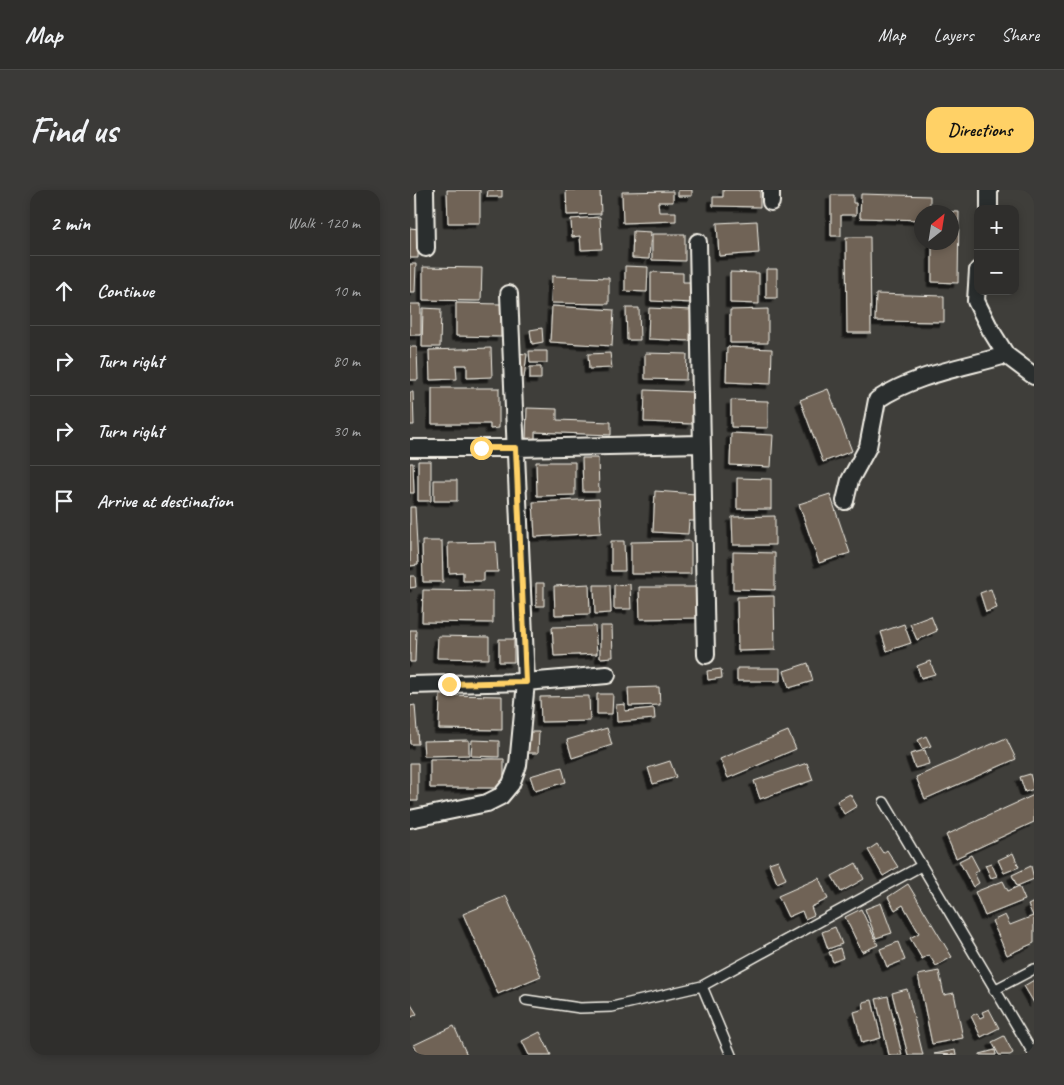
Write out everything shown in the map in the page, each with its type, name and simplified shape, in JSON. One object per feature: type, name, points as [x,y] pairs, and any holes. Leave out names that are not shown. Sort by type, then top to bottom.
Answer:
[{"type":"street","points":[[424,190],[426,248]]},
{"type":"street","points":[[989,190],[989,205]]},
{"type":"street","points":[[698,242],[706,655]]},
{"type":"street","points":[[410,819],[487,803],[501,796],[510,784],[518,765],[526,682],[509,294]]},
{"type":"street","points":[[976,295],[976,301],[1006,355],[1034,376]]},
{"type":"street","points":[[845,501],[850,480],[868,447],[877,400],[894,389],[937,373],[1006,355]]},
{"type":"street","points":[[410,448],[701,444]]},
{"type":"street","points":[[410,685],[526,682],[606,675]]},
{"type":"lane","points":[[884,802],[1034,1055]]},
{"type":"lane","points":[[526,1000],[580,1008],[612,1007],[702,986],[921,866]]},
{"type":"lane","points":[[994,990],[1034,968]]},
{"type":"lane","points":[[702,986],[731,1055]]},
{"type":"building","points":[[447,190],[480,190],[480,223],[448,223]]},
{"type":"building","points":[[488,190],[502,190],[502,197],[487,197]]},
{"type":"building","points":[[566,190],[600,190],[601,214],[567,215]]},
{"type":"building","points":[[678,190],[692,190],[692,196],[678,196]]},
{"type":"building","points":[[723,190],[760,190],[760,207],[713,206],[713,197],[723,197]]},
{"type":"building","points":[[673,191],[673,202],[658,202],[659,212],[676,212],[676,221],[623,223],[622,192]]},
{"type":"building","points":[[861,194],[930,196],[930,205],[914,205],[914,220],[860,218]]},
{"type":"building","points":[[831,195],[853,195],[853,203],[856,203],[856,215],[841,215],[841,236],[831,236]]},
{"type":"building","points":[[600,217],[602,249],[581,250],[580,236],[572,237],[571,219]]},
{"type":"building","points":[[757,221],[759,253],[719,256],[717,223]]},
{"type":"building","points":[[410,228],[419,229],[418,258],[410,258]]},
{"type":"building","points":[[633,231],[651,232],[649,259],[632,258]]},
{"type":"building","points":[[652,234],[685,234],[685,261],[652,260]]},
{"type":"building","points":[[846,237],[870,237],[871,333],[847,333]]},
{"type":"building","points":[[932,250],[958,250],[958,283],[932,282]]},
{"type":"building","points":[[410,264],[416,264],[415,292],[410,292]]},
{"type":"building","points":[[625,266],[648,267],[647,292],[625,291]]},
{"type":"building","points":[[423,267],[482,268],[481,301],[423,300]]},
{"type":"building","points":[[766,269],[777,269],[777,298],[766,298]]},
{"type":"building","points":[[651,272],[683,273],[683,282],[692,282],[692,303],[651,301]]},
{"type":"building","points":[[730,272],[759,273],[759,304],[730,303]]},
{"type":"building","points":[[552,276],[609,278],[609,304],[551,303]]},
{"type":"building","points":[[876,294],[944,296],[944,322],[875,321]]},
{"type":"building","points":[[456,303],[501,304],[501,337],[456,336]]},
{"type":"building","points":[[410,304],[421,304],[421,335],[410,335]]},
{"type":"building","points":[[552,306],[614,310],[612,346],[550,342]]},
{"type":"building","points":[[423,308],[441,309],[440,347],[422,347]]},
{"type":"building","points":[[626,308],[639,308],[640,340],[627,340]]},
{"type":"building","points":[[649,308],[691,310],[690,341],[648,339]]},
{"type":"building","points":[[768,309],[768,343],[730,343],[730,310]]},
{"type":"building","points":[[542,328],[543,342],[532,344],[530,330]]},
{"type":"building","points":[[410,347],[417,347],[418,380],[410,380]]},
{"type":"building","points":[[727,347],[772,349],[771,384],[726,382]]},
{"type":"building","points":[[491,348],[492,377],[467,378],[467,365],[456,365],[457,379],[430,380],[429,350]]},
{"type":"building","points":[[529,351],[547,351],[547,363],[530,363]]},
{"type":"building","points":[[516,353],[527,354],[524,378],[516,378]]},
{"type":"building","points":[[610,353],[612,368],[589,369],[588,354]]},
{"type":"building","points":[[645,353],[687,354],[686,380],[645,379]]},
{"type":"building","points":[[530,367],[541,367],[541,379],[530,379]]},
{"type":"building","points":[[432,388],[499,388],[499,428],[490,429],[490,424],[432,424]]},
{"type":"building","points":[[828,389],[852,451],[823,462],[800,400]]},
{"type":"building","points":[[645,390],[693,392],[692,424],[644,422]]},
{"type":"building","points":[[410,392],[413,392],[414,425],[410,425]]},
{"type":"building","points":[[731,400],[768,401],[768,428],[731,427]]},
{"type":"building","points":[[527,408],[557,409],[557,420],[611,422],[611,435],[535,432],[535,441],[526,440]]},
{"type":"building","points":[[731,433],[773,435],[771,467],[730,465]]},
{"type":"building","points":[[582,458],[598,458],[599,492],[583,492]]},
{"type":"building","points":[[418,461],[431,461],[431,501],[418,501]]},
{"type":"building","points":[[536,462],[575,462],[575,495],[537,496]]},
{"type":"building","points":[[410,463],[413,463],[414,493],[410,493]]},
{"type":"building","points":[[737,478],[771,479],[771,509],[737,509]]},
{"type":"building","points":[[434,480],[457,480],[457,501],[434,501]]},
{"type":"building","points":[[655,491],[696,494],[695,521],[689,521],[688,534],[653,532]]},
{"type":"building","points":[[830,494],[850,553],[819,563],[799,504]]},
{"type":"building","points":[[599,499],[601,533],[535,537],[533,502]]},
{"type":"building","points":[[410,507],[415,507],[418,565],[410,566]]},
{"type":"building","points":[[775,516],[775,545],[733,545],[732,517]]},
{"type":"building","points":[[422,541],[442,541],[443,582],[423,582]]},
{"type":"building","points":[[611,541],[624,541],[625,571],[611,571]]},
{"type":"building","points":[[691,541],[691,574],[631,574],[631,542]]},
{"type":"building","points":[[496,542],[498,572],[484,572],[484,581],[463,581],[463,572],[449,573],[448,543]]},
{"type":"building","points":[[733,552],[775,553],[775,590],[733,589]]},
{"type":"building","points":[[410,576],[415,576],[416,587],[410,588]]},
{"type":"building","points":[[536,583],[544,583],[544,606],[536,606]]},
{"type":"building","points":[[589,584],[590,614],[555,615],[554,586]]},
{"type":"building","points":[[630,584],[631,609],[614,609],[614,585]]},
{"type":"building","points":[[594,585],[610,585],[611,613],[595,614]]},
{"type":"building","points":[[639,587],[700,587],[701,618],[640,619]]},
{"type":"building","points":[[991,589],[997,608],[986,612],[980,593]]},
{"type":"building","points":[[423,590],[493,591],[493,623],[422,622]]},
{"type":"building","points":[[774,596],[775,650],[738,651],[737,597]]},
{"type":"building","points":[[931,616],[937,631],[917,640],[910,624]]},
{"type":"building","points":[[904,624],[911,643],[887,651],[881,632]]},
{"type":"building","points":[[595,626],[597,654],[554,656],[552,627]]},
{"type":"building","points":[[600,626],[612,626],[613,657],[600,658]]},
{"type":"building","points":[[410,630],[416,630],[415,662],[410,662]]},
{"type":"building","points":[[438,636],[489,637],[489,659],[437,658]]},
{"type":"building","points":[[499,639],[514,639],[514,662],[499,662]]},
{"type":"building","points":[[930,661],[935,674],[921,678],[917,666]]},
{"type":"building","points":[[808,663],[813,681],[789,688],[784,671]]},
{"type":"building","points":[[737,668],[780,668],[780,681],[737,681]]},
{"type":"building","points":[[721,669],[722,678],[708,680],[707,671]]},
{"type":"building","points":[[659,687],[660,705],[629,706],[628,688]]},
{"type":"building","points":[[597,694],[613,694],[612,714],[597,714]]},
{"type":"building","points":[[440,695],[502,696],[502,730],[439,729]]},
{"type":"building","points":[[589,696],[590,721],[541,722],[540,697]]},
{"type":"building","points":[[625,704],[625,711],[654,708],[655,719],[617,722],[616,705]]},
{"type":"building","points":[[415,705],[418,744],[410,744],[410,706]]},
{"type":"building","points":[[607,728],[612,745],[572,758],[567,740]]},
{"type":"building","points":[[788,731],[796,749],[728,778],[720,759]]},
{"type":"building","points":[[527,732],[539,732],[538,753],[526,753]]},
{"type":"building","points":[[926,736],[931,746],[922,749],[918,740]]},
{"type":"building","points":[[1006,738],[1016,759],[925,799],[916,777]]},
{"type":"building","points":[[469,740],[469,755],[424,756],[423,741]]},
{"type":"building","points":[[472,740],[499,741],[499,757],[471,756]]},
{"type":"building","points":[[925,750],[929,764],[915,768],[910,754]]},
{"type":"building","points":[[430,759],[504,759],[504,788],[430,788]]},
{"type":"building","points":[[670,761],[676,777],[653,784],[648,768]]},
{"type":"building","points":[[410,763],[418,763],[418,801],[410,801]]},
{"type":"building","points":[[807,763],[813,780],[760,799],[754,781]]},
{"type":"building","points":[[562,767],[566,782],[535,791],[530,776]]},
{"type":"building","points":[[1030,774],[1034,789],[1025,792],[1020,777]]},
{"type":"building","points":[[850,794],[857,806],[844,814],[837,801]]},
{"type":"building","points":[[1034,795],[1034,822],[956,858],[946,835]]},
{"type":"building","points":[[877,844],[883,853],[887,850],[898,867],[883,876],[868,850]]},
{"type":"building","points":[[1013,853],[1019,867],[1004,873],[998,860]]},
{"type":"building","points":[[971,855],[979,870],[974,873],[979,883],[973,887],[959,861]]},
{"type":"building","points":[[778,860],[786,879],[777,883],[769,863]]},
{"type":"building","points":[[856,863],[864,879],[841,892],[832,876]]},
{"type":"building","points":[[991,863],[997,876],[991,878],[985,865]]},
{"type":"building","points":[[1031,866],[1034,879],[1017,886],[1012,875]]},
{"type":"building","points":[[819,878],[828,899],[811,907],[814,915],[805,919],[802,911],[788,917],[778,896]]},
{"type":"building","points":[[1003,881],[1008,891],[1019,886],[1025,900],[985,916],[975,892]]},
{"type":"building","points":[[908,884],[952,957],[936,966],[929,955],[922,959],[910,938],[919,933],[903,905],[895,910],[888,897]]},
{"type":"building","points":[[506,896],[541,976],[498,994],[463,914]]},
{"type":"building","points":[[1034,902],[1034,943],[1007,955],[992,921],[1005,915],[1010,925],[1033,916],[1028,905]]},
{"type":"building","points":[[881,903],[892,933],[876,938],[865,909]]},
{"type":"building","points":[[861,909],[878,945],[862,952],[845,917]]},
{"type":"building","points":[[835,927],[842,944],[828,949],[822,932]]},
{"type":"building","points":[[898,942],[905,960],[887,967],[880,949]]},
{"type":"building","points":[[840,948],[843,958],[833,962],[829,952]]},
{"type":"building","points":[[939,971],[944,995],[954,993],[963,1038],[932,1044],[918,975]]},
{"type":"building","points":[[1034,980],[1034,1003],[1024,986]]},
{"type":"building","points":[[907,989],[923,1055],[908,1055],[892,993]]},
{"type":"building","points":[[888,996],[902,1055],[889,1055],[876,999]]},
{"type":"building","points":[[872,1000],[881,1038],[862,1043],[854,1012],[864,1009],[863,1002]]},
{"type":"building","points":[[410,1003],[417,1014],[410,1018]]},
{"type":"building","points":[[989,1009],[999,1028],[981,1037],[971,1016],[977,1013],[980,1018],[984,1016],[982,1012]]},
{"type":"building","points":[[454,1026],[467,1055],[419,1055],[414,1045]]},
{"type":"building","points":[[540,1032],[551,1055],[529,1055],[522,1041]]},
{"type":"building","points":[[1004,1036],[1013,1053],[1010,1055],[999,1055],[992,1042]]},
{"type":"building","points":[[955,1050],[956,1055],[934,1054]]},
{"type":"building","points":[[995,1050],[996,1055],[980,1055],[980,1054]]},
{"type":"route","points":[[449,684],[526,682],[516,448],[481,448]]}]
